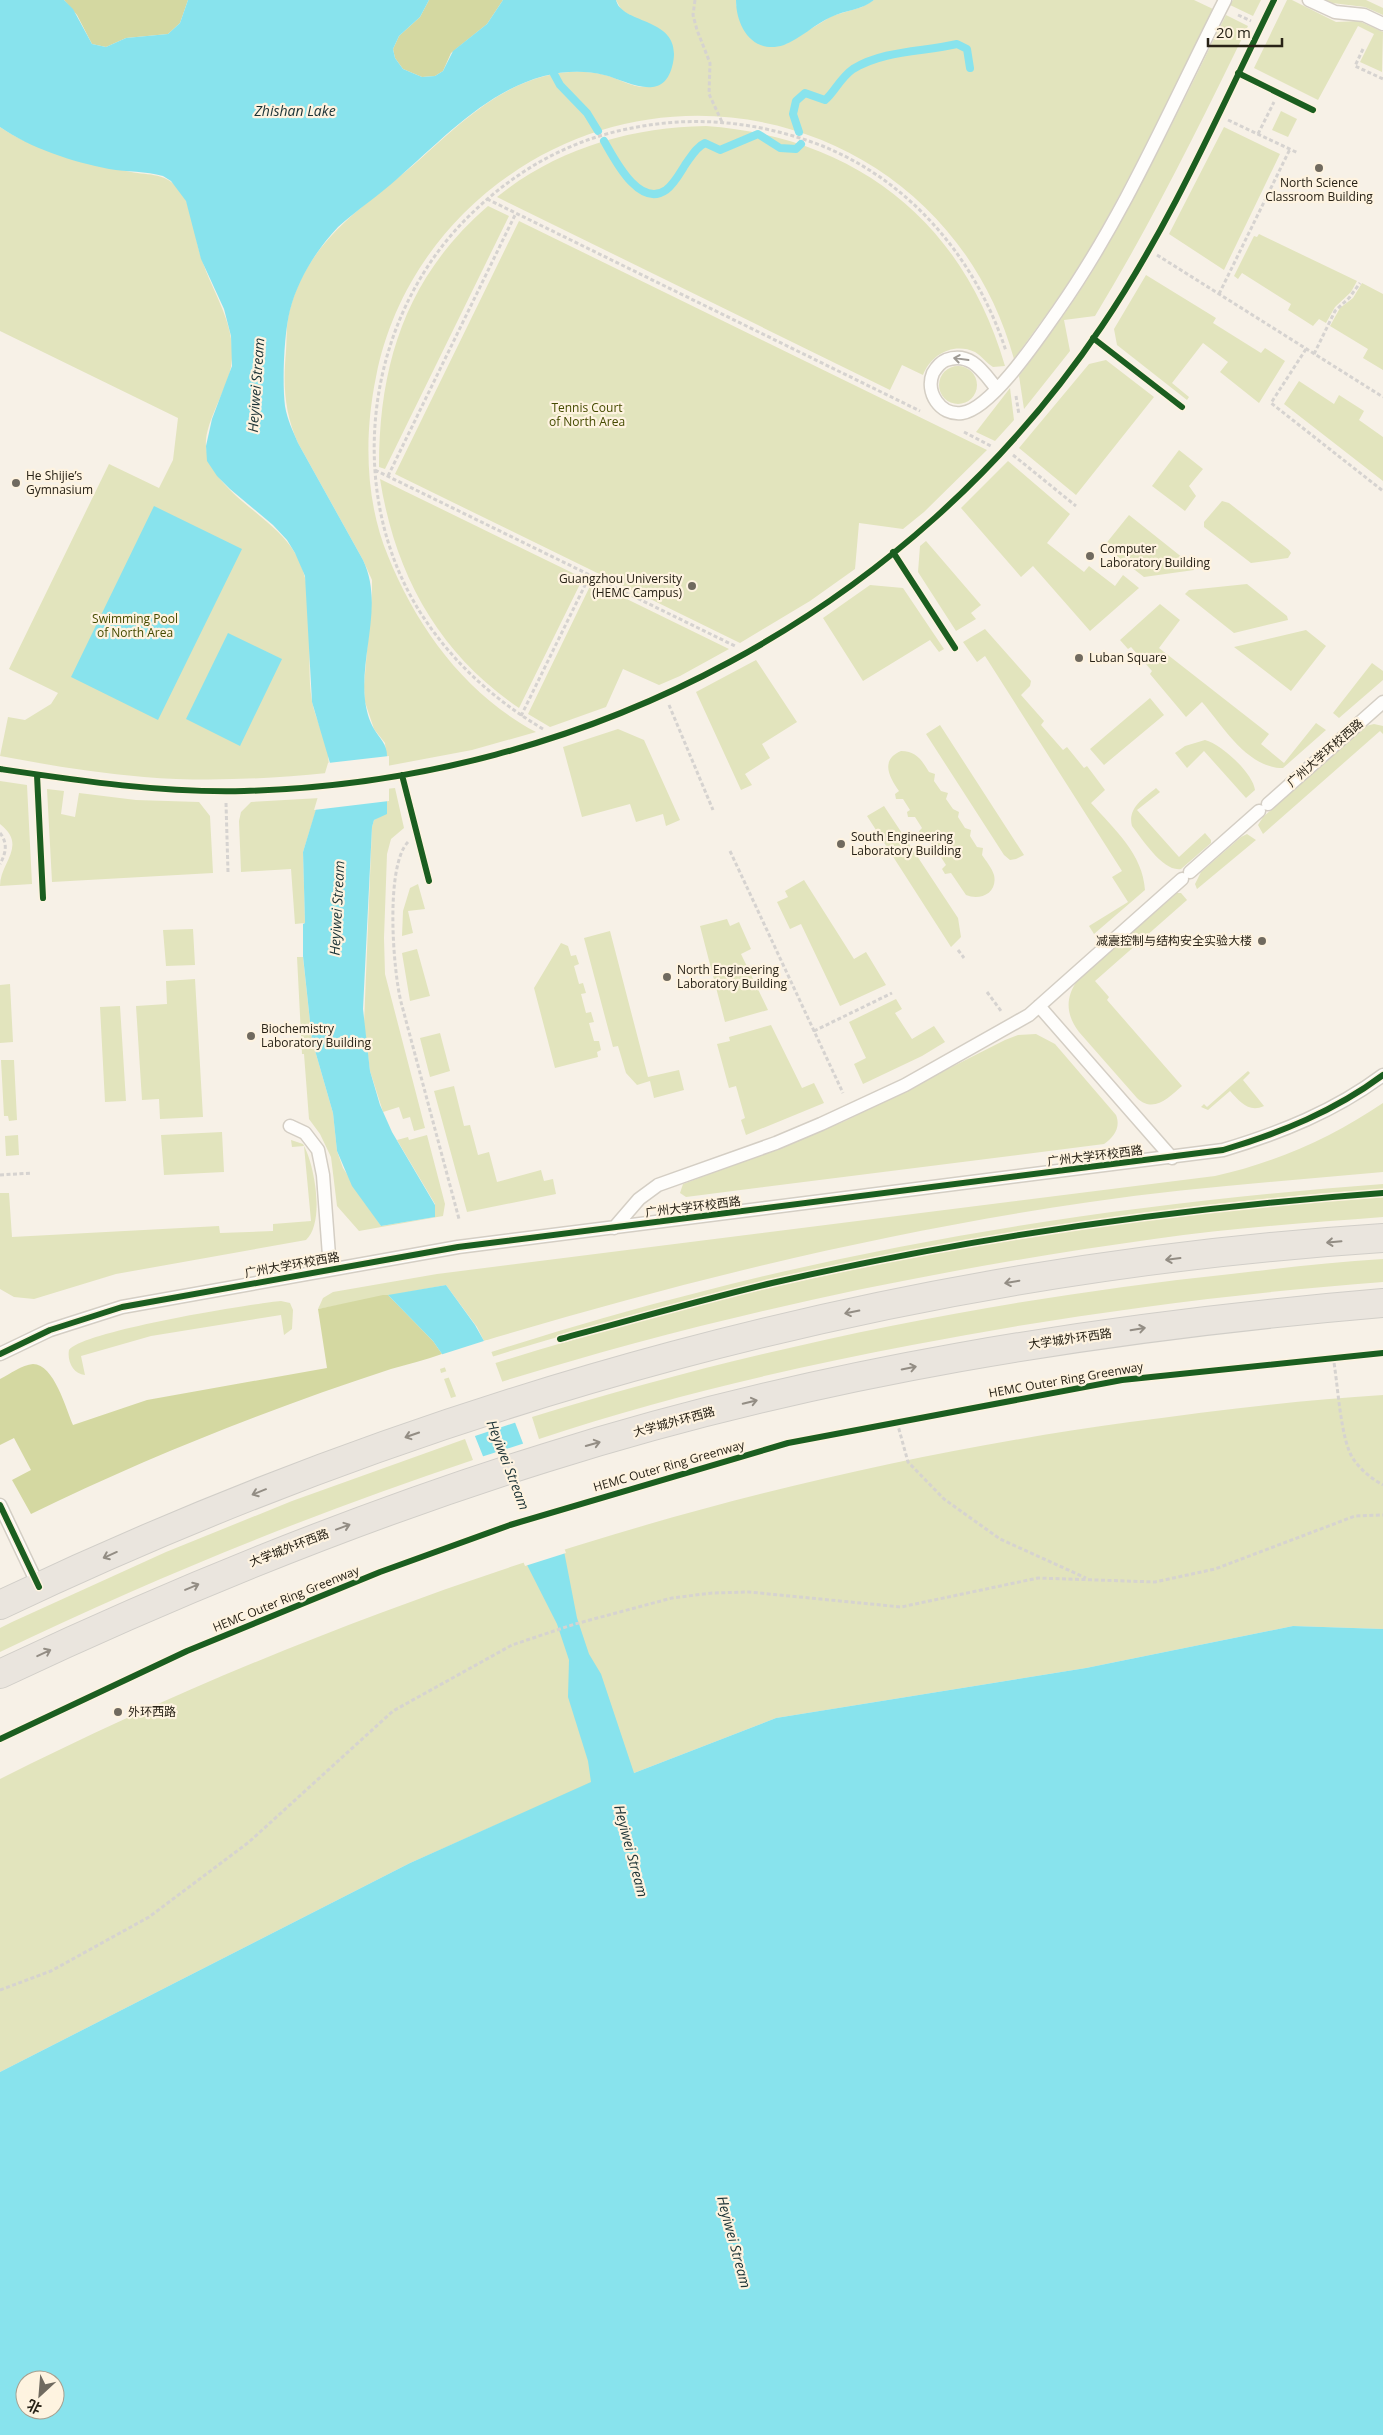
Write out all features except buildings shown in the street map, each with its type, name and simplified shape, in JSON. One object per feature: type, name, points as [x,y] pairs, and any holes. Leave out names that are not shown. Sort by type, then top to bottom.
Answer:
[{"type":"main road","points":[[0,1604],[157,1533],[268,1488],[458,1420],[624,1368],[763,1332],[995,1285],[1177,1258],[1383,1238]]},
{"type":"main road","name":"大学城外环西路","points":[[0,1674],[227,1572],[357,1522],[546,1457],[662,1424],[776,1396],[988,1352],[1206,1320],[1383,1303]]},
{"type":"lane","points":[[997,389],[977,364],[966,358],[954,357],[942,362],[934,371],[930,383],[932,396],[939,406],[950,412],[962,413],[974,408],[997,389],[1037,340],[1074,288],[1100,246],[1151,150],[1225,0]]},
{"type":"lane","points":[[1309,0],[1335,12],[1364,15],[1383,24]]},
{"type":"lane","name":"广州大学环校西路","points":[[614,1228],[639,1199],[658,1185],[776,1143],[852,1110],[938,1066],[1029,1015],[1383,702]]},
{"type":"lane","points":[[1039,1006],[1172,1158]]},
{"type":"lane","name":"广州大学环校西路","points":[[0,1354],[50,1330],[122,1307],[458,1247],[1172,1158],[1223,1150],[1288,1128],[1342,1102],[1383,1075]]},
{"type":"lane","points":[[290,1126],[305,1133],[318,1150],[320,1156],[330,1269]]},
{"type":"lane","points":[[0,1505],[39,1586]]},
{"type":"path","points":[[695,0],[693,15],[696,30],[710,63],[709,94],[722,122]]},
{"type":"path","points":[[1363,49],[1355,66],[1383,79]]},
{"type":"path","points":[[1258,134],[1274,102]]},
{"type":"path","points":[[1228,120],[1298,154]]},
{"type":"path","points":[[543,730],[499,701],[459,663],[419,611],[388,543],[379,507],[375,470],[374,431],[378,393],[384,362],[395,330],[411,293],[430,261],[454,231],[487,199],[526,170],[556,152],[587,140],[646,125],[680,121],[722,122],[777,131],[837,152],[886,182],[936,226],[969,270],[992,313],[1008,356]]},
{"type":"path","points":[[1219,294],[1290,149]]},
{"type":"path","points":[[487,199],[928,415]]},
{"type":"path","points":[[388,476],[516,213]]},
{"type":"path","points":[[1157,255],[1383,397]]},
{"type":"path","points":[[1314,354],[1335,311],[1349,298],[1360,283]]},
{"type":"path","points":[[1306,349],[1271,403],[1383,492]]},
{"type":"path","points":[[955,428],[991,446]]},
{"type":"path","points":[[1014,455],[1076,506]]},
{"type":"path","points":[[375,470],[735,646]]},
{"type":"path","points":[[521,716],[590,575]]},
{"type":"path","points":[[669,706],[713,810]]},
{"type":"path","points":[[226,803],[228,872]]},
{"type":"path","points":[[0,833],[6,840],[6,849],[0,864]]},
{"type":"path","points":[[408,842],[401,851],[396,874],[393,934],[394,969],[401,1002],[459,1219]]},
{"type":"path","points":[[730,851],[852,1110]]},
{"type":"path","points":[[958,950],[964,958]]},
{"type":"path","points":[[987,992],[1004,1016]]},
{"type":"path","points":[[814,1031],[892,993]]},
{"type":"path","points":[[0,1176],[32,1173]]},
{"type":"path","points":[[1334,1356],[1344,1434],[1353,1458],[1371,1478],[1383,1485]]},
{"type":"path","points":[[1324,1358],[1342,1356]]},
{"type":"path","points":[[888,1424],[907,1420]]},
{"type":"path","points":[[897,1422],[908,1462],[944,1499],[1000,1539],[1089,1580]]},
{"type":"path","points":[[0,1990],[51,1971],[149,1917],[249,1842],[393,1711],[512,1646],[575,1624],[672,1598],[712,1592],[749,1592],[901,1607],[1038,1578],[1155,1582],[1215,1568],[1355,1516],[1383,1515]]},
{"type":"green space","points":[[64,0],[188,0],[180,23],[168,34],[126,38],[106,47],[92,44],[77,15]]},
{"type":"green space","points":[[429,0],[503,0],[487,24],[451,53],[443,71],[435,76],[422,77],[403,69],[395,58],[393,49],[399,36],[420,17]]},
{"type":"green space","points":[[616,0],[736,0],[736,5],[759,43],[768,46],[786,44],[832,16],[862,7],[874,0],[1194,0],[1213,9],[1140,156],[1093,243],[1065,287],[1014,359],[978,275],[925,207],[858,157],[781,127],[700,116],[617,126],[537,158],[464,213],[448,230],[420,268],[397,310],[388,332],[381,354],[372,399],[368,445],[371,490],[380,535],[388,556],[400,583],[429,634],[466,679],[487,699],[511,717],[536,732],[472,750],[387,766],[385,743],[374,729],[365,702],[364,686],[372,580],[293,432],[287,409],[285,375],[287,324],[290,309],[299,284],[311,262],[342,225],[461,123],[492,100],[526,82],[567,72],[598,73],[632,85],[645,87],[659,84],[630,15],[622,11]]},
{"type":"green space","points":[[1233,0],[1261,0],[1253,16],[1230,5]]},
{"type":"green space","points":[[1287,0],[1292,0],[1336,22],[1359,21],[1383,32],[1382,72],[1360,62],[1374,34],[1358,26],[1318,100],[1254,68]]},
{"type":"green space","points":[[1326,0],[1366,0],[1383,8],[1383,15],[1365,7],[1332,3]]},
{"type":"green space","points":[[1226,15],[1248,26],[1175,173],[1095,316],[1064,320],[1070,351],[1024,409],[1019,376],[1076,297],[1106,248],[1153,161]]},
{"type":"green space","points":[[1281,111],[1297,119],[1288,137],[1272,130]]},
{"type":"green space","points":[[706,126],[760,134],[810,148],[855,169],[896,196],[931,229],[962,269],[986,315],[1005,366],[993,367],[975,352],[967,349],[951,349],[937,356],[923,375],[902,365],[890,390],[497,197],[520,180],[544,166],[596,144],[622,136],[650,131]]},
{"type":"green space","name":"Swimming Pool of North Area","points":[[0,127],[29,143],[61,155],[167,179],[184,196],[191,214],[199,251],[224,312],[231,338],[232,352],[229,376],[208,428],[206,446],[210,462],[218,477],[285,539],[295,553],[303,570],[309,606],[309,664],[312,701],[328,755],[327,773],[236,779],[167,779],[90,771],[0,756],[8,717],[25,720],[51,704],[58,693],[9,669],[109,464],[159,488],[173,460],[178,418],[0,331]]},
{"type":"green space","points":[[1224,127],[1280,154],[1224,270],[1169,234]]},
{"type":"green space","points":[[488,206],[509,216],[385,469],[379,467],[380,429],[385,392],[392,357],[403,323],[418,292],[437,262],[460,233]]},
{"type":"green space","name":"Tennis Court of North Area","points":[[519,221],[987,450],[924,512],[903,529],[859,523],[855,569],[810,601],[740,643],[395,474]]},
{"type":"green space","points":[[1259,234],[1357,281],[1351,292],[1335,307],[1326,323],[1319,319],[1313,326],[1288,310],[1291,304],[1242,273],[1238,279],[1234,276],[1254,236],[1257,237]]},
{"type":"green space","points":[[1146,275],[1216,318],[1213,323],[1261,353],[1265,348],[1285,361],[1259,403],[1220,372],[1228,362],[1203,343],[1172,383],[1189,397],[1187,400],[1117,345],[1114,329]]},
{"type":"green space","points":[[1362,283],[1383,294],[1383,370],[1363,358],[1368,349],[1330,326],[1340,308],[1353,298]]},
{"type":"green space","points":[[1106,360],[1154,397],[1076,495],[1019,448],[1089,364]]},
{"type":"green space","points":[[958,366],[972,371],[977,385],[972,399],[958,404],[944,399],[939,385],[944,371]]},
{"type":"green space","points":[[1299,381],[1334,404],[1339,395],[1364,411],[1359,420],[1383,437],[1383,481],[1284,404]]},
{"type":"green space","points":[[1010,388],[1014,420],[995,441],[976,432]]},
{"type":"green space","points":[[1179,450],[1203,469],[1189,486],[1196,496],[1185,511],[1152,486]]},
{"type":"green space","points":[[1008,461],[1070,514],[1047,543],[1084,572],[1089,566],[1115,586],[1123,575],[1139,588],[1090,631],[1033,566],[1021,577],[961,508]]},
{"type":"green space","points":[[380,479],[583,578],[519,708],[490,686],[465,662],[443,636],[425,608],[409,579],[397,547],[387,514]]},
{"type":"green space","points":[[1222,501],[1229,503],[1289,550],[1291,553],[1288,558],[1251,563],[1204,527],[1204,522]]},
{"type":"green space","points":[[1129,515],[1193,566],[1194,570],[1144,577],[1104,546]]},
{"type":"green space","points":[[926,541],[981,605],[971,613],[976,619],[956,631],[918,572],[920,546]]},
{"type":"green space","points":[[592,582],[729,649],[680,676],[659,685],[623,669],[606,707],[550,727],[528,714]]},
{"type":"green space","points":[[1247,584],[1287,616],[1288,620],[1234,633],[1185,594],[1189,590]]},
{"type":"green space","points":[[870,585],[903,588],[944,649],[939,652],[930,640],[863,681],[823,618]]},
{"type":"green space","points":[[1160,604],[1180,620],[1159,648],[1269,734],[1261,744],[1284,763],[1316,723],[1326,730],[1283,768],[1270,766],[1258,761],[1247,753],[1227,733],[1202,702],[1186,717],[1150,674],[1152,671],[1131,647],[1128,649],[1120,640]]},
{"type":"green space","points":[[985,629],[1031,681],[1030,686],[1021,695],[1044,721],[1041,725],[1063,750],[1067,747],[1084,768],[1087,766],[1105,790],[1091,803],[1118,832],[1139,865],[1145,890],[1094,934],[1089,926],[1128,902],[1112,877],[1122,871],[985,656],[977,662],[963,642]]},
{"type":"green space","points":[[1306,630],[1326,646],[1291,691],[1234,647]]},
{"type":"green space","points":[[756,660],[797,722],[762,744],[770,758],[745,774],[752,785],[741,790],[696,692]]},
{"type":"green space","points":[[1372,663],[1383,671],[1383,680],[1339,718],[1333,713]]},
{"type":"green space","points":[[1150,698],[1164,715],[1104,765],[1090,749]]},
{"type":"green space","points":[[1374,724],[1383,726],[1383,734],[1380,731],[1263,834],[1258,825],[1263,817],[1366,726]]},
{"type":"green space","points":[[940,725],[1024,855],[1010,860],[1004,855],[926,734]]},
{"type":"green space","points":[[618,729],[644,740],[680,820],[666,826],[663,814],[636,822],[630,804],[582,817],[563,747]]},
{"type":"green space","points":[[1205,740],[1227,753],[1249,776],[1255,790],[1246,798],[1204,751],[1187,768],[1175,753],[1185,746]]},
{"type":"green space","points":[[901,751],[907,751],[915,755],[929,772],[935,774],[934,781],[941,791],[948,793],[946,799],[953,809],[959,812],[958,817],[965,828],[971,830],[970,836],[977,847],[983,848],[982,855],[992,870],[995,881],[991,891],[987,894],[977,897],[966,895],[951,873],[945,874],[942,869],[946,865],[939,854],[934,855],[931,853],[933,846],[927,836],[920,835],[919,831],[922,828],[915,817],[908,817],[907,812],[910,810],[903,799],[896,799],[895,794],[899,791],[888,769],[890,759]]},
{"type":"green space","points":[[0,781],[27,785],[32,884],[0,886],[1,877],[12,847],[12,840],[8,832],[0,824]]},
{"type":"green space","points":[[395,788],[404,828],[391,839],[387,854],[384,938],[385,974],[425,1128],[414,1131],[410,1117],[403,1119],[399,1107],[383,1112],[370,1071],[364,1024],[372,827],[374,820],[387,813],[386,789]]},
{"type":"green space","points":[[1156,788],[1160,792],[1137,810],[1179,857],[1205,833],[1211,840],[1211,843],[1181,869],[1167,866],[1160,860],[1132,826],[1131,820],[1134,809]]},
{"type":"green space","points":[[47,789],[64,791],[61,814],[75,817],[79,793],[136,800],[199,802],[210,816],[213,873],[52,882]]},
{"type":"green space","points":[[320,798],[303,852],[305,923],[295,924],[291,869],[241,872],[239,821],[241,812],[251,802]]},
{"type":"green space","points":[[884,806],[958,918],[961,937],[951,947],[867,816]]},
{"type":"green space","points":[[1247,834],[1256,840],[1197,889],[1195,884],[1201,872],[1241,837]]},
{"type":"green space","points":[[804,880],[854,959],[866,952],[886,985],[840,1006],[801,924],[790,929],[777,902],[788,897],[785,891]]},
{"type":"green space","points":[[418,884],[425,909],[408,911],[413,933],[402,936],[403,911],[410,888]]},
{"type":"green space","points":[[1177,893],[1181,893],[1187,900],[1095,981],[1109,997],[1107,1000],[1182,1086],[1167,1099],[1155,1104],[1149,1104],[1143,1103],[1137,1098],[1079,1032],[1069,1013],[1069,1000],[1077,981]]},
{"type":"green space","points":[[727,919],[730,926],[739,922],[751,949],[741,954],[768,1010],[725,1022],[700,926]]},
{"type":"green space","points":[[193,929],[195,965],[166,966],[163,930]]},
{"type":"green space","points":[[610,931],[648,1077],[679,1070],[684,1090],[654,1098],[650,1081],[637,1085],[626,1073],[618,1046],[613,1047],[584,938]]},
{"type":"green space","points":[[561,943],[568,946],[571,956],[576,955],[579,964],[574,966],[579,984],[583,983],[586,993],[581,994],[586,1013],[591,1012],[594,1022],[589,1023],[594,1041],[599,1041],[601,1050],[597,1052],[598,1057],[555,1068],[534,988]]},
{"type":"green space","points":[[417,949],[430,996],[410,1001],[402,953]]},
{"type":"green space","points":[[297,957],[303,957],[312,1040],[333,1113],[337,1151],[343,1168],[381,1226],[435,1217],[435,1204],[397,1140],[408,1137],[409,1140],[427,1135],[445,1204],[443,1216],[359,1231],[337,1206],[331,1157],[320,1134],[309,1119],[304,1054],[302,1054]]},
{"type":"green space","points":[[195,979],[203,1117],[160,1119],[159,1099],[142,1100],[136,1006],[167,1004],[166,981]]},
{"type":"green space","points":[[10,984],[13,1042],[0,1043],[0,985]]},
{"type":"green space","points":[[896,999],[902,1009],[895,1013],[912,1039],[934,1026],[945,1042],[922,1056],[863,1084],[854,1064],[866,1058],[849,1022]]},
{"type":"green space","points":[[120,1006],[126,1101],[105,1102],[100,1007]]},
{"type":"green space","points":[[771,1025],[802,1088],[814,1083],[824,1103],[746,1135],[741,1120],[745,1118],[736,1086],[729,1088],[717,1044],[730,1041],[729,1037]]},
{"type":"green space","points":[[440,1033],[450,1071],[430,1077],[420,1038]]},
{"type":"green space","points":[[1036,1034],[1055,1044],[1116,1115],[1118,1124],[1116,1131],[1104,1144],[686,1197],[680,1193],[683,1184],[845,1121],[1005,1040],[1018,1035]]},
{"type":"green space","points":[[1,1060],[14,1060],[17,1120],[9,1121],[8,1116],[4,1116]]},
{"type":"green space","points":[[1248,1071],[1250,1073],[1243,1080],[1264,1106],[1259,1108],[1249,1107],[1230,1091],[1208,1110],[1201,1107],[1204,1104],[1207,1107]]},
{"type":"green space","points":[[454,1086],[464,1126],[470,1125],[478,1155],[489,1152],[497,1182],[541,1170],[544,1181],[553,1179],[556,1194],[467,1212],[434,1091]]},
{"type":"green space","points":[[1383,1103],[1383,1172],[1126,1197],[936,1228],[784,1260],[634,1298],[484,1341],[477,1327],[446,1285],[318,1309],[323,1298],[333,1292],[437,1274],[1215,1176],[1260,1164],[1324,1138]]},
{"type":"green space","points":[[222,1132],[224,1172],[164,1175],[161,1135]]},
{"type":"green space","points":[[18,1135],[19,1155],[6,1156],[5,1136]]},
{"type":"green space","points":[[291,1140],[303,1144],[304,1146],[292,1147]]},
{"type":"green space","points":[[304,1146],[314,1179],[317,1208],[312,1232],[306,1240],[116,1274],[34,1299],[14,1297],[0,1289],[0,1193],[9,1193],[12,1237],[219,1226],[220,1233],[273,1231],[273,1224],[311,1221]]},
{"type":"green space","points":[[1383,1184],[1383,1189],[1263,1199],[1143,1213],[906,1252],[672,1305],[556,1337],[441,1373],[440,1369],[634,1309],[784,1271],[868,1253],[953,1237],[1125,1210],[1297,1191]]},
{"type":"green space","points":[[1383,1197],[1383,1217],[1183,1235],[1065,1252],[887,1284],[711,1323],[537,1371],[451,1398],[444,1379],[566,1342],[690,1308],[773,1287],[924,1256],[1076,1230],[1153,1220],[1306,1203]]},
{"type":"green space","points":[[1383,1259],[1383,1282],[1205,1299],[971,1334],[818,1364],[724,1386],[631,1410],[539,1439],[532,1417],[704,1369],[878,1329],[966,1312],[1142,1284],[1307,1265]]},
{"type":"green space","points":[[388,1295],[433,1341],[442,1354],[345,1384],[254,1417],[119,1473],[31,1514],[12,1480],[31,1470],[14,1438],[0,1445],[0,1379],[20,1368],[33,1364],[47,1371],[63,1399],[73,1425],[147,1400],[327,1368],[318,1309]]},
{"type":"green space","points":[[281,1301],[290,1303],[293,1310],[292,1329],[284,1335],[281,1315],[151,1336],[81,1356],[85,1375],[74,1370],[70,1362],[69,1350],[81,1343],[104,1335],[168,1320],[236,1307]]},
{"type":"green space","points":[[1383,1395],[1383,1629],[1293,1626],[1086,1668],[776,1718],[634,1773],[591,1783],[410,1863],[0,2072],[0,1779],[134,1715],[271,1656],[410,1602],[550,1554],[693,1512],[837,1476],[983,1446],[1130,1422],[1288,1403]]},
{"type":"green space","points":[[465,1439],[473,1460],[352,1502],[293,1525],[116,1598],[0,1652],[0,1628],[12,1622],[166,1552],[292,1501]]},
{"type":"water","points":[[0,0],[64,0],[73,9],[92,44],[106,47],[126,38],[168,34],[180,23],[188,0],[429,0],[420,17],[399,36],[393,49],[395,58],[403,69],[422,77],[435,76],[443,71],[453,51],[487,24],[503,0],[616,0],[621,8],[629,14],[662,30],[670,39],[674,51],[672,67],[667,78],[660,85],[642,87],[597,73],[559,73],[523,83],[483,105],[338,227],[323,245],[303,276],[293,298],[288,320],[284,371],[284,396],[287,416],[298,443],[363,560],[369,577],[371,594],[372,611],[364,682],[365,700],[371,722],[387,752],[387,814],[374,820],[372,827],[363,1009],[370,1071],[380,1105],[392,1132],[435,1205],[435,1217],[381,1226],[352,1186],[337,1151],[333,1113],[312,1040],[303,956],[303,924],[305,923],[303,852],[330,763],[312,702],[305,576],[287,540],[273,525],[230,489],[217,476],[207,461],[206,446],[212,419],[232,366],[231,336],[224,309],[201,259],[186,201],[171,181],[163,176],[109,169],[67,158],[38,148],[0,127]]},
{"type":"water","points":[[736,0],[874,0],[864,6],[825,20],[784,45],[773,47],[763,46],[748,36],[739,20]]},
{"type":"water","points":[[154,506],[242,549],[158,720],[71,677]]},
{"type":"water","points":[[228,633],[282,659],[240,746],[186,719]]},
{"type":"water","name":"Heyiwei Stream","points":[[446,1285],[475,1325],[484,1341],[564,1551],[577,1618],[589,1654],[601,1674],[634,1773],[776,1718],[1086,1668],[1293,1626],[1383,1629],[1383,2435],[0,2435],[0,2072],[410,1863],[591,1782],[588,1761],[568,1697],[569,1660],[557,1624],[525,1561],[442,1354],[433,1341],[388,1295]]},
{"type":"pier","points":[[389,756],[389,801],[314,810],[328,763]]},
{"type":"pier","points":[[487,1340],[517,1422],[472,1437],[440,1355]]},
{"type":"pier","points":[[525,1443],[566,1553],[525,1566],[481,1457]]},
{"type":"waterway","points":[[799,132],[793,114],[796,101],[805,93],[825,100],[853,69],[878,58],[957,44],[967,49],[970,68]]},
{"type":"waterway","points":[[554,74],[560,85],[587,113],[598,131]]},
{"type":"waterway","points":[[604,141],[629,179],[646,193],[656,194],[672,185],[694,152],[705,143],[720,150],[758,134],[780,148],[796,149],[801,144]]},
{"type":"cycle path","points":[[0,769],[121,785],[213,791],[244,791],[371,780],[496,755],[616,715],[730,662],[837,596],[935,518],[1024,427],[1102,326],[1150,248],[1194,166],[1274,0]]},
{"type":"cycle path","points":[[1238,73],[1313,110]]},
{"type":"cycle path","points":[[1093,338],[1182,407]]},
{"type":"cycle path","points":[[893,552],[955,648]]},
{"type":"cycle path","points":[[37,775],[43,898]]},
{"type":"cycle path","points":[[402,775],[429,881]]},
{"type":"cycle path","points":[[0,1354],[50,1330],[122,1307],[458,1247],[1223,1150],[1306,1120],[1346,1100],[1383,1075]]},
{"type":"cycle path","points":[[560,1339],[772,1283],[999,1238],[1152,1216],[1306,1199],[1383,1193]]},
{"type":"cycle path","name":"HEMC Outer Ring Greenway","points":[[0,1739],[187,1651],[380,1572],[510,1525],[788,1443],[1122,1380],[1383,1353]]},
{"type":"cycle path","points":[[0,1505],[39,1587]]},
{"type":"place","name":"North Science Classroom Building","points":[[1319,168]]},
{"type":"place","name":"He Shijie’s Gymnasium","points":[[16,483]]},
{"type":"place","name":"Computer Laboratory Building","points":[[1090,556]]},
{"type":"place","name":"Guangzhou University (HEMC Campus)","points":[[692,586]]},
{"type":"place","name":"Luban Square","points":[[1079,658]]},
{"type":"place","name":"South Engineering Laboratory Building","points":[[841,844]]},
{"type":"place","name":"减震控制与结构安全实验大楼","points":[[1262,941]]},
{"type":"place","name":"North Engineering Laboratory Building","points":[[667,977]]},
{"type":"place","name":"Biochemistry Laboratory Building","points":[[251,1036]]},
{"type":"place","name":"外环西路","points":[[118,1712]]},
{"type":"water label","name":"Zhishan Lake","points":[[295,111]]}]
